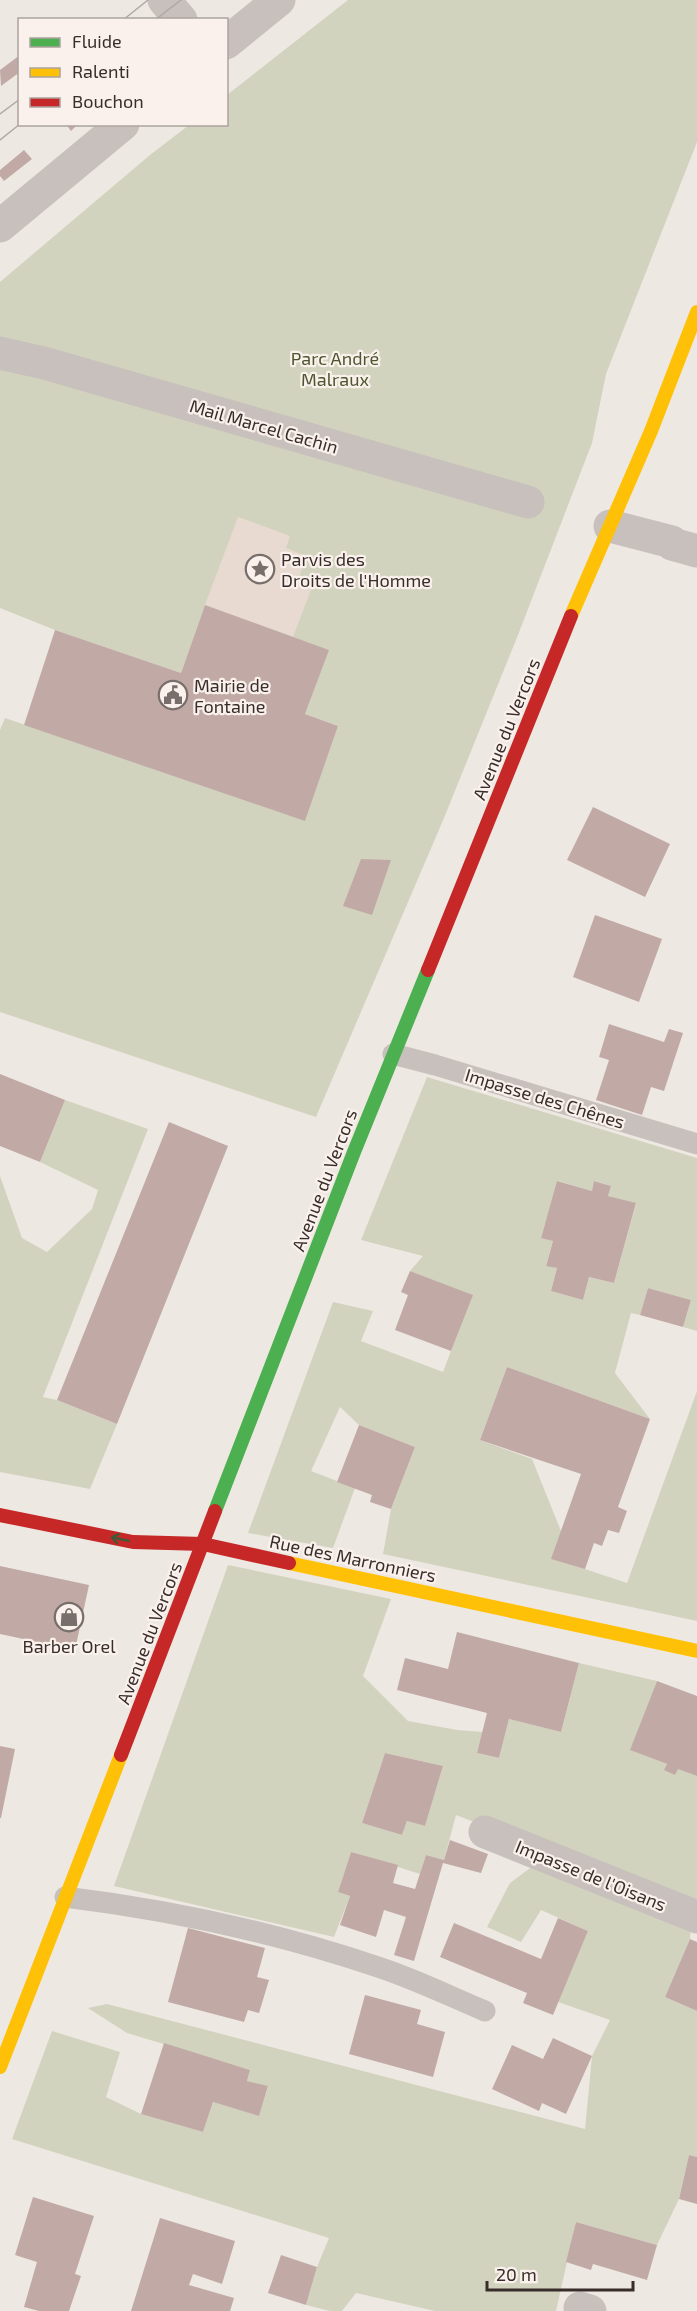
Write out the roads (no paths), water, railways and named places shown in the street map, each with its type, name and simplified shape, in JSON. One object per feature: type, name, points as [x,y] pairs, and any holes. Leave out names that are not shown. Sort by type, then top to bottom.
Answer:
[{"type":"street","points":[[164,0],[179,18]]},
{"type":"street","points":[[228,41],[279,0]]},
{"type":"street","points":[[0,226],[121,126]]},
{"type":"street","name":"Avenue du Vercors","points":[[0,2067],[393,1054],[573,611],[651,431],[697,312]]},
{"type":"street","name":"Mail Marcel Cachin","points":[[0,352],[528,502]]},
{"type":"street","points":[[610,526],[697,550]]},
{"type":"street","name":"Rue des Marronniers","points":[[0,1515],[133,1542],[202,1544],[697,1651]]},
{"type":"street","name":"Impasse de l'Oisans","points":[[485,1832],[697,1917]]},
{"type":"lane","name":"Impasse des Chênes","points":[[393,1054],[697,1144]]},
{"type":"lane","points":[[65,1897],[123,1904],[254,1929],[378,1966],[485,2011]]},
{"type":"tram line","points":[[126,18],[148,0]]},
{"type":"tram line","points":[[158,18],[181,0]]},
{"type":"tram line","points":[[0,114],[18,100]]},
{"type":"tram line","points":[[0,140],[18,126]]},
{"type":"place","name":"Parvis des Droits de l'Homme","points":[[260,569]]},
{"type":"place","name":"Mairie de Fontaine","points":[[173,695]]},
{"type":"place","name":"Barber Orel","points":[[69,1617]]},
{"type":"park label","name":"Parc André Malraux","points":[[335,368]]}]
